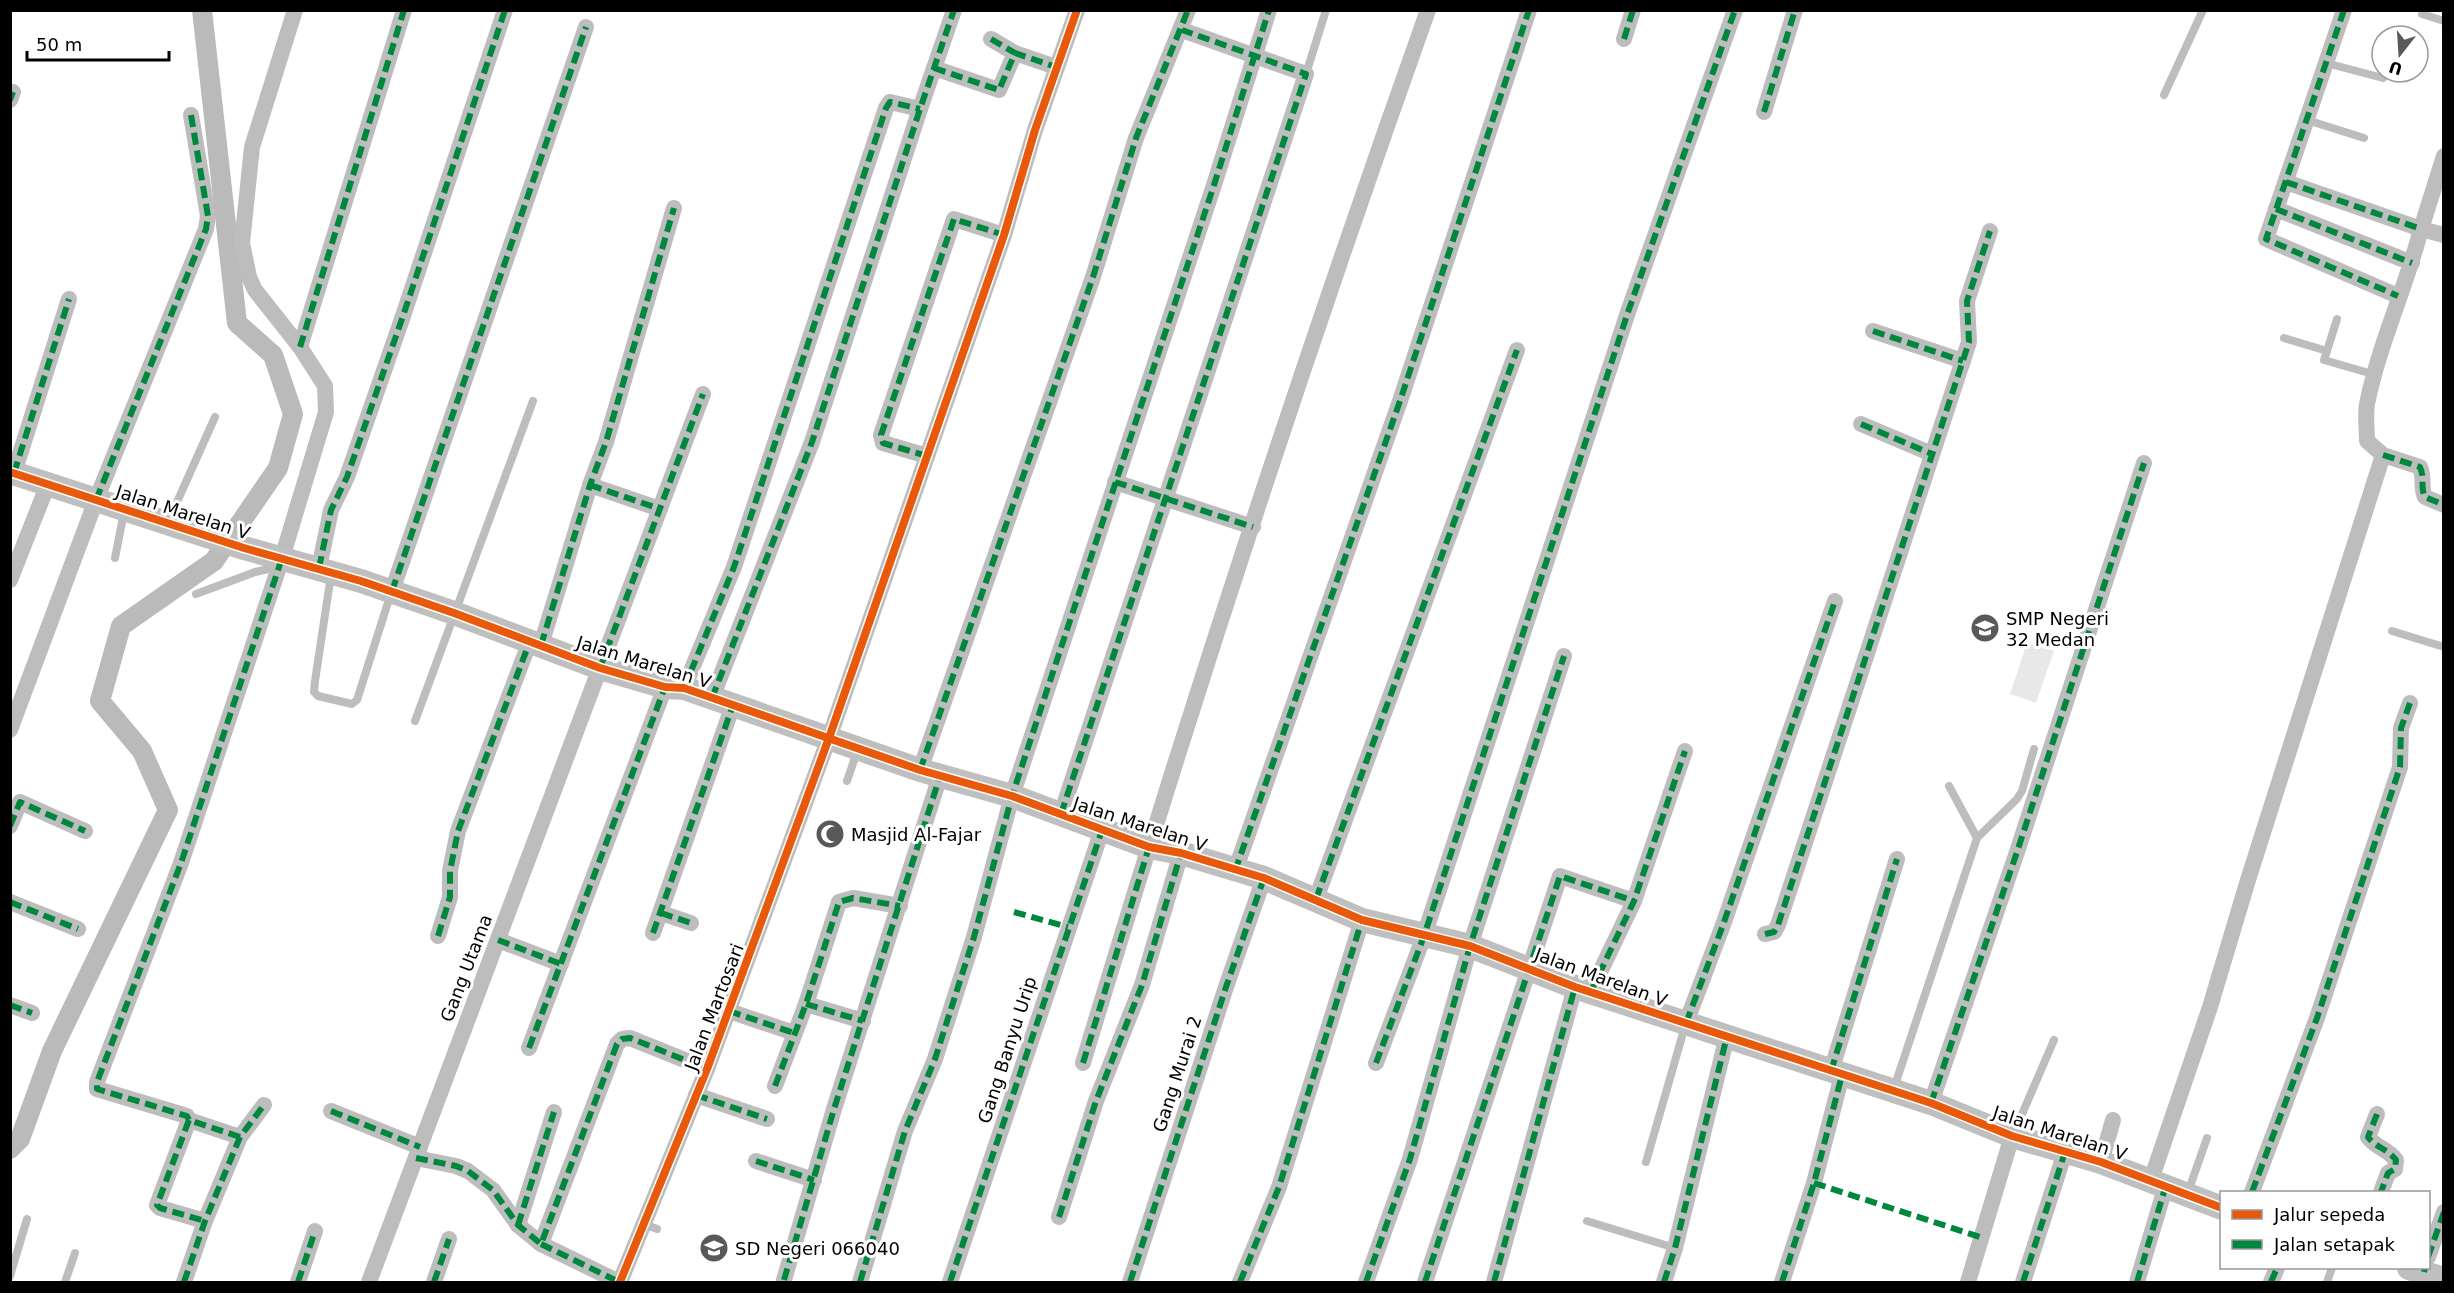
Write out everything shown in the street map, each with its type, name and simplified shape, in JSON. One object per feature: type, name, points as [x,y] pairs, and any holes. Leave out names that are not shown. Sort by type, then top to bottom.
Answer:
[{"type":"street","points":[[240,1137],[189,1120],[187,1116],[97,1089],[97,1082],[181,863],[280,563],[326,412],[325,386],[300,347],[255,290],[249,277],[242,243],[252,147],[295,10]]},
{"type":"street","points":[[300,347],[404,10]]},
{"type":"street","points":[[325,570],[331,510],[347,477],[505,10]]},
{"type":"street","points":[[653,933],[722,701],[812,442],[954,10]]},
{"type":"street","name":"Jalan Martosari","points":[[620,1282],[650,1226],[696,1095],[829,738],[1004,235],[1056,67],[1077,10]]},
{"type":"street","points":[[784,1280],[900,906],[930,773],[1093,277],[1136,138],[1182,30],[1188,10]]},
{"type":"street","points":[[860,1282],[905,1131],[935,1059],[971,948],[1012,796],[1269,10]]},
{"type":"street","points":[[1083,1064],[1149,847],[1350,227],[1428,10]]},
{"type":"street","points":[[1235,871],[1400,401],[1529,10]]},
{"type":"street","points":[[1624,39],[1633,10]]},
{"type":"street","points":[[1377,1063],[1424,936],[1628,312],[1735,10]]},
{"type":"street","points":[[1764,112],[1795,10]]},
{"type":"street","points":[[2344,10],[2266,239],[2398,296]]},
{"type":"street","points":[[392,591],[586,27]]},
{"type":"street","points":[[1061,814],[1306,74],[1182,30]]},
{"type":"street","points":[[992,39],[1014,53],[1056,67]]},
{"type":"street","points":[[934,68],[999,90],[1014,53]]},
{"type":"street","points":[[529,1048],[674,688],[734,567],[886,108],[890,102],[920,109]]},
{"type":"street","points":[[10,730],[96,500],[206,229],[208,216],[190,115]]},
{"type":"street","points":[[2444,156],[2412,263],[2398,296],[2367,406],[2367,441],[2383,455],[2420,467],[2423,474],[2422,491],[2425,497],[2444,505]]},
{"type":"street","points":[[2286,182],[2444,235]]},
{"type":"street","points":[[438,936],[450,897],[450,871],[458,831],[536,643],[606,442],[674,208]]},
{"type":"street","points":[[2276,209],[2412,263]]},
{"type":"street","points":[[927,456],[883,443],[881,435],[954,219],[1004,235]]},
{"type":"street","points":[[1765,934],[1774,932],[1778,925],[1963,361],[1969,342],[1968,292],[1990,231]]},
{"type":"street","points":[[12,472],[69,299]]},
{"type":"street","points":[[1873,331],[1963,361]]},
{"type":"street","points":[[1316,899],[1517,350]]},
{"type":"street","name":"Gang Utama","points":[[369,1282],[703,394]]},
{"type":"street","points":[[1862,424],[1932,454]]},
{"type":"street","points":[[2137,1282],[2168,1187],[2210,1007],[2383,455]]},
{"type":"street","points":[[1931,1103],[2017,852],[2144,463]]},
{"type":"street","name":"Jalan Marelan V","points":[[12,472],[244,548],[280,563],[325,570],[392,591],[600,668],[722,701],[930,773],[1012,796],[1149,847],[1181,853],[1264,879],[1362,920],[1470,946],[1583,989],[1931,1103],[2012,1136],[2101,1162],[2220,1207]]},
{"type":"street","points":[[1115,482],[1253,527]]},
{"type":"street","points":[[10,580],[48,484]]},
{"type":"street","points":[[590,485],[660,509]]},
{"type":"street","points":[[1686,1023],[1724,925],[1835,601]]},
{"type":"street","points":[[1366,1282],[1410,1160],[1470,946],[1564,656]]},
{"type":"street","points":[[2252,1191],[2317,1018],[2400,767],[2401,729],[2410,703]]},
{"type":"street","points":[[1494,1282],[1583,989],[1634,901],[1685,751]]},
{"type":"street","points":[[10,826],[15,800],[85,831]]},
{"type":"street","name":"Gang Banyu Urip","points":[[950,1282],[1102,830]]},
{"type":"street","points":[[1059,1217],[1096,1101],[1142,985],[1181,853]]},
{"type":"street","points":[[1782,1282],[1814,1183],[1836,1073],[1897,858]]},
{"type":"street","points":[[1425,1282],[1560,876],[1634,901]]},
{"type":"street","name":"Gang Murai 2","points":[[1130,1282],[1226,987],[1264,879]]},
{"type":"street","points":[[775,1086],[806,1004],[839,902],[853,898],[900,906]]},
{"type":"street","points":[[10,902],[78,929]]},
{"type":"street","points":[[661,912],[690,923]]},
{"type":"street","points":[[1240,1282],[1279,1187],[1362,920]]},
{"type":"street","points":[[498,940],[561,964]]},
{"type":"street","points":[[806,1004],[863,1022]]},
{"type":"street","points":[[10,1005],[32,1013]]},
{"type":"street","points":[[729,1011],[794,1033]]},
{"type":"street","points":[[1664,1282],[1675,1248],[1727,1036]]},
{"type":"street","points":[[540,1244],[617,1044],[621,1039],[630,1038],[707,1069]]},
{"type":"street","points":[[696,1095],[767,1119]]},
{"type":"street","points":[[184,1282],[205,1221],[240,1137],[264,1105]]},
{"type":"street","points":[[331,1111],[418,1153],[468,1171],[493,1190],[519,1225],[540,1244],[620,1282]]},
{"type":"street","points":[[519,1225],[554,1112]]},
{"type":"street","points":[[2377,1114],[2368,1137],[2373,1144],[2389,1151],[2396,1160],[2395,1169],[2388,1173],[2381,1191]]},
{"type":"street","points":[[189,1120],[157,1205],[160,1208],[205,1221]]},
{"type":"street","points":[[2101,1162],[2113,1120]]},
{"type":"street","points":[[1968,1282],[2012,1136]]},
{"type":"street","points":[[2023,1282],[2065,1152]]},
{"type":"street","points":[[756,1161],[814,1180]]},
{"type":"street","points":[[2430,1256],[2444,1212]]},
{"type":"street","points":[[298,1282],[315,1231]]},
{"type":"street","points":[[434,1282],[449,1239]]},
{"type":"lane","points":[[1306,74],[1326,10]]},
{"type":"lane","points":[[2164,95],[2203,10]]},
{"type":"lane","points":[[2422,14],[2444,21]]},
{"type":"lane","points":[[2326,63],[2370,75]]},
{"type":"lane","points":[[2307,120],[2364,138]]},
{"type":"lane","points":[[2337,319],[2324,360],[2376,375]]},
{"type":"lane","points":[[2284,338],[2327,351]]},
{"type":"lane","points":[[415,721],[533,401]]},
{"type":"lane","points":[[167,523],[215,417]]},
{"type":"lane","points":[[115,558],[124,509]]},
{"type":"lane","points":[[196,594],[280,563]]},
{"type":"lane","points":[[325,570],[314,692],[318,696],[352,704],[357,700],[392,591]]},
{"type":"lane","points":[[2392,631],[2444,647]]},
{"type":"lane","points":[[847,781],[858,749]]},
{"type":"lane","points":[[1893,1091],[1977,838],[2017,800],[2034,749]]},
{"type":"lane","points":[[1949,786],[1977,838]]},
{"type":"lane","points":[[1646,1162],[1686,1023]]},
{"type":"lane","points":[[2012,1136],[2054,1040]]},
{"type":"lane","points":[[2168,1187],[2207,1138]]},
{"type":"lane","points":[[10,1276],[27,1219]]},
{"type":"lane","points":[[1587,1221],[1675,1248]]},
{"type":"lane","points":[[65,1282],[75,1253]]},
{"type":"shaded area","points":[[2027,643],[2054,651],[2036,703],[2010,694]]},
{"type":"waterway","points":[[10,1149],[20,1139],[52,1051],[168,810],[142,751],[100,701],[121,626],[214,561],[278,468],[293,414],[273,355],[237,323],[202,10]]},
{"type":"marked path","points":[[300,347],[404,10]]},
{"type":"marked path","points":[[319,568],[331,510],[347,477],[505,10]]},
{"type":"marked path","points":[[712,698],[812,442],[954,10]]},
{"type":"marked path","points":[[920,770],[1093,277],[1136,138],[1188,10]]},
{"type":"marked path","points":[[860,1282],[905,1131],[935,1059],[974,937],[1012,796],[1214,185],[1269,10]]},
{"type":"marked path","points":[[1235,871],[1400,401],[1529,10]]},
{"type":"marked path","points":[[1624,39],[1633,10]]},
{"type":"marked path","points":[[1376,1063],[1424,936],[1628,312],[1735,10]]},
{"type":"marked path","points":[[1764,112],[1795,10]]},
{"type":"marked path","points":[[2344,10],[2266,239],[2398,296]]},
{"type":"marked path","points":[[392,591],[586,27]]},
{"type":"marked path","points":[[1061,814],[1306,74],[1182,30]]},
{"type":"marked path","points":[[991,39],[1015,53]]},
{"type":"marked path","points":[[934,68],[999,90],[1015,53],[1056,67]]},
{"type":"marked path","points":[[10,100],[13,92]]},
{"type":"marked path","points":[[684,688],[734,567],[886,108],[890,102],[920,109]]},
{"type":"marked path","points":[[96,500],[206,229],[208,216],[191,115]]},
{"type":"marked path","points":[[2286,182],[2421,229]]},
{"type":"marked path","points":[[541,645],[590,485],[606,442],[674,208]]},
{"type":"marked path","points":[[2276,209],[2412,263]]},
{"type":"marked path","points":[[927,456],[883,443],[881,435],[954,219],[1004,235]]},
{"type":"marked path","points":[[1765,934],[1774,932],[1778,925],[1969,342],[1967,301],[1990,231]]},
{"type":"marked path","points":[[14,473],[69,299]]},
{"type":"marked path","points":[[1873,331],[1963,361]]},
{"type":"marked path","points":[[1316,899],[1517,350]]},
{"type":"marked path","points":[[600,668],[703,394]]},
{"type":"marked path","points":[[1861,424],[1932,454]]},
{"type":"marked path","points":[[2383,455],[2420,467],[2425,497],[2444,505]]},
{"type":"marked path","points":[[1931,1103],[2017,852],[2144,463]]},
{"type":"marked path","points":[[1115,482],[1253,527]]},
{"type":"marked path","points":[[590,485],[660,509]]},
{"type":"marked path","points":[[240,1137],[189,1120],[187,1116],[97,1089],[97,1082],[181,863],[282,558]]},
{"type":"marked path","points":[[1686,1023],[1723,925],[1835,601]]},
{"type":"marked path","points":[[438,936],[450,897],[450,871],[458,831],[530,641]]},
{"type":"marked path","points":[[1366,1282],[1410,1159],[1470,946],[1564,656]]},
{"type":"marked path","points":[[529,1048],[665,687]]},
{"type":"marked path","points":[[2252,1191],[2317,1018],[2400,767],[2401,728],[2410,703]]},
{"type":"marked path","points":[[653,933],[733,705]]},
{"type":"marked path","points":[[1591,991],[1634,901],[1685,751]]},
{"type":"marked path","points":[[784,1280],[834,1109],[940,776]]},
{"type":"marked path","points":[[10,826],[20,802],[85,831]]},
{"type":"marked path","points":[[950,1282],[1102,830]]},
{"type":"marked path","points":[[1083,1063],[1149,847]]},
{"type":"marked path","points":[[1059,1217],[1096,1101],[1142,985],[1181,853]]},
{"type":"marked path","points":[[1831,1071],[1897,859]]},
{"type":"marked path","points":[[1425,1282],[1560,876],[1634,901]]},
{"type":"marked path","points":[[1130,1282],[1264,878]]},
{"type":"marked path","points":[[775,1086],[806,1004],[839,902],[853,898],[900,906]]},
{"type":"marked path","points":[[10,902],[78,929]]},
{"type":"marked path","points":[[1014,912],[1068,927]]},
{"type":"marked path","points":[[661,913],[691,923]]},
{"type":"marked path","points":[[1240,1282],[1279,1187],[1362,920]]},
{"type":"marked path","points":[[498,940],[561,964]]},
{"type":"marked path","points":[[1494,1282],[1575,987]]},
{"type":"marked path","points":[[806,1004],[863,1021]]},
{"type":"marked path","points":[[10,1005],[32,1013]]},
{"type":"marked path","points":[[729,1011],[794,1033]]},
{"type":"marked path","points":[[1664,1282],[1675,1248],[1727,1036]]},
{"type":"marked path","points":[[416,1158],[456,1166],[468,1171],[493,1190],[518,1225],[541,1244],[617,1044],[622,1039],[630,1038],[707,1069]]},
{"type":"marked path","points":[[1782,1282],[1814,1183],[1842,1075]]},
{"type":"marked path","points":[[696,1095],[767,1119]]},
{"type":"marked path","points":[[184,1282],[205,1221],[240,1137],[264,1105]]},
{"type":"marked path","points":[[331,1111],[420,1147]]},
{"type":"marked path","points":[[518,1225],[554,1112]]},
{"type":"marked path","points":[[2377,1114],[2368,1137],[2396,1160],[2395,1169],[2388,1173],[2381,1191]]},
{"type":"marked path","points":[[189,1120],[157,1205],[160,1208],[205,1221]]},
{"type":"marked path","points":[[2023,1282],[2065,1152]]},
{"type":"marked path","points":[[756,1161],[814,1180]]},
{"type":"marked path","points":[[1814,1183],[1983,1238]]},
{"type":"marked path","points":[[2137,1282],[2166,1185]]},
{"type":"marked path","points":[[2430,1251],[2444,1212]]},
{"type":"marked path","points":[[298,1282],[315,1231]]},
{"type":"marked path","points":[[434,1282],[449,1239]]},
{"type":"marked path","points":[[541,1244],[619,1282]]},
{"type":"marked path","points":[[2271,1282],[2277,1269]]},
{"type":"cycle path","points":[[620,1282],[707,1069],[829,738],[1004,235],[1035,130],[1077,10]]},
{"type":"cycle path","points":[[10,472],[244,548],[361,581],[600,668],[665,687],[684,688],[920,770],[1012,796],[1149,847],[1181,853],[1264,878],[1362,920],[1470,946],[1575,987],[1931,1103],[2012,1136],[2101,1162],[2220,1207]]},
{"type":"place","name":"SMP Negeri 32 Medan","points":[[1985,628]]},
{"type":"place","name":"Masjid Al-Fajar","points":[[830,834]]},
{"type":"place","name":"SD Negeri 066040","points":[[714,1248]]}]
